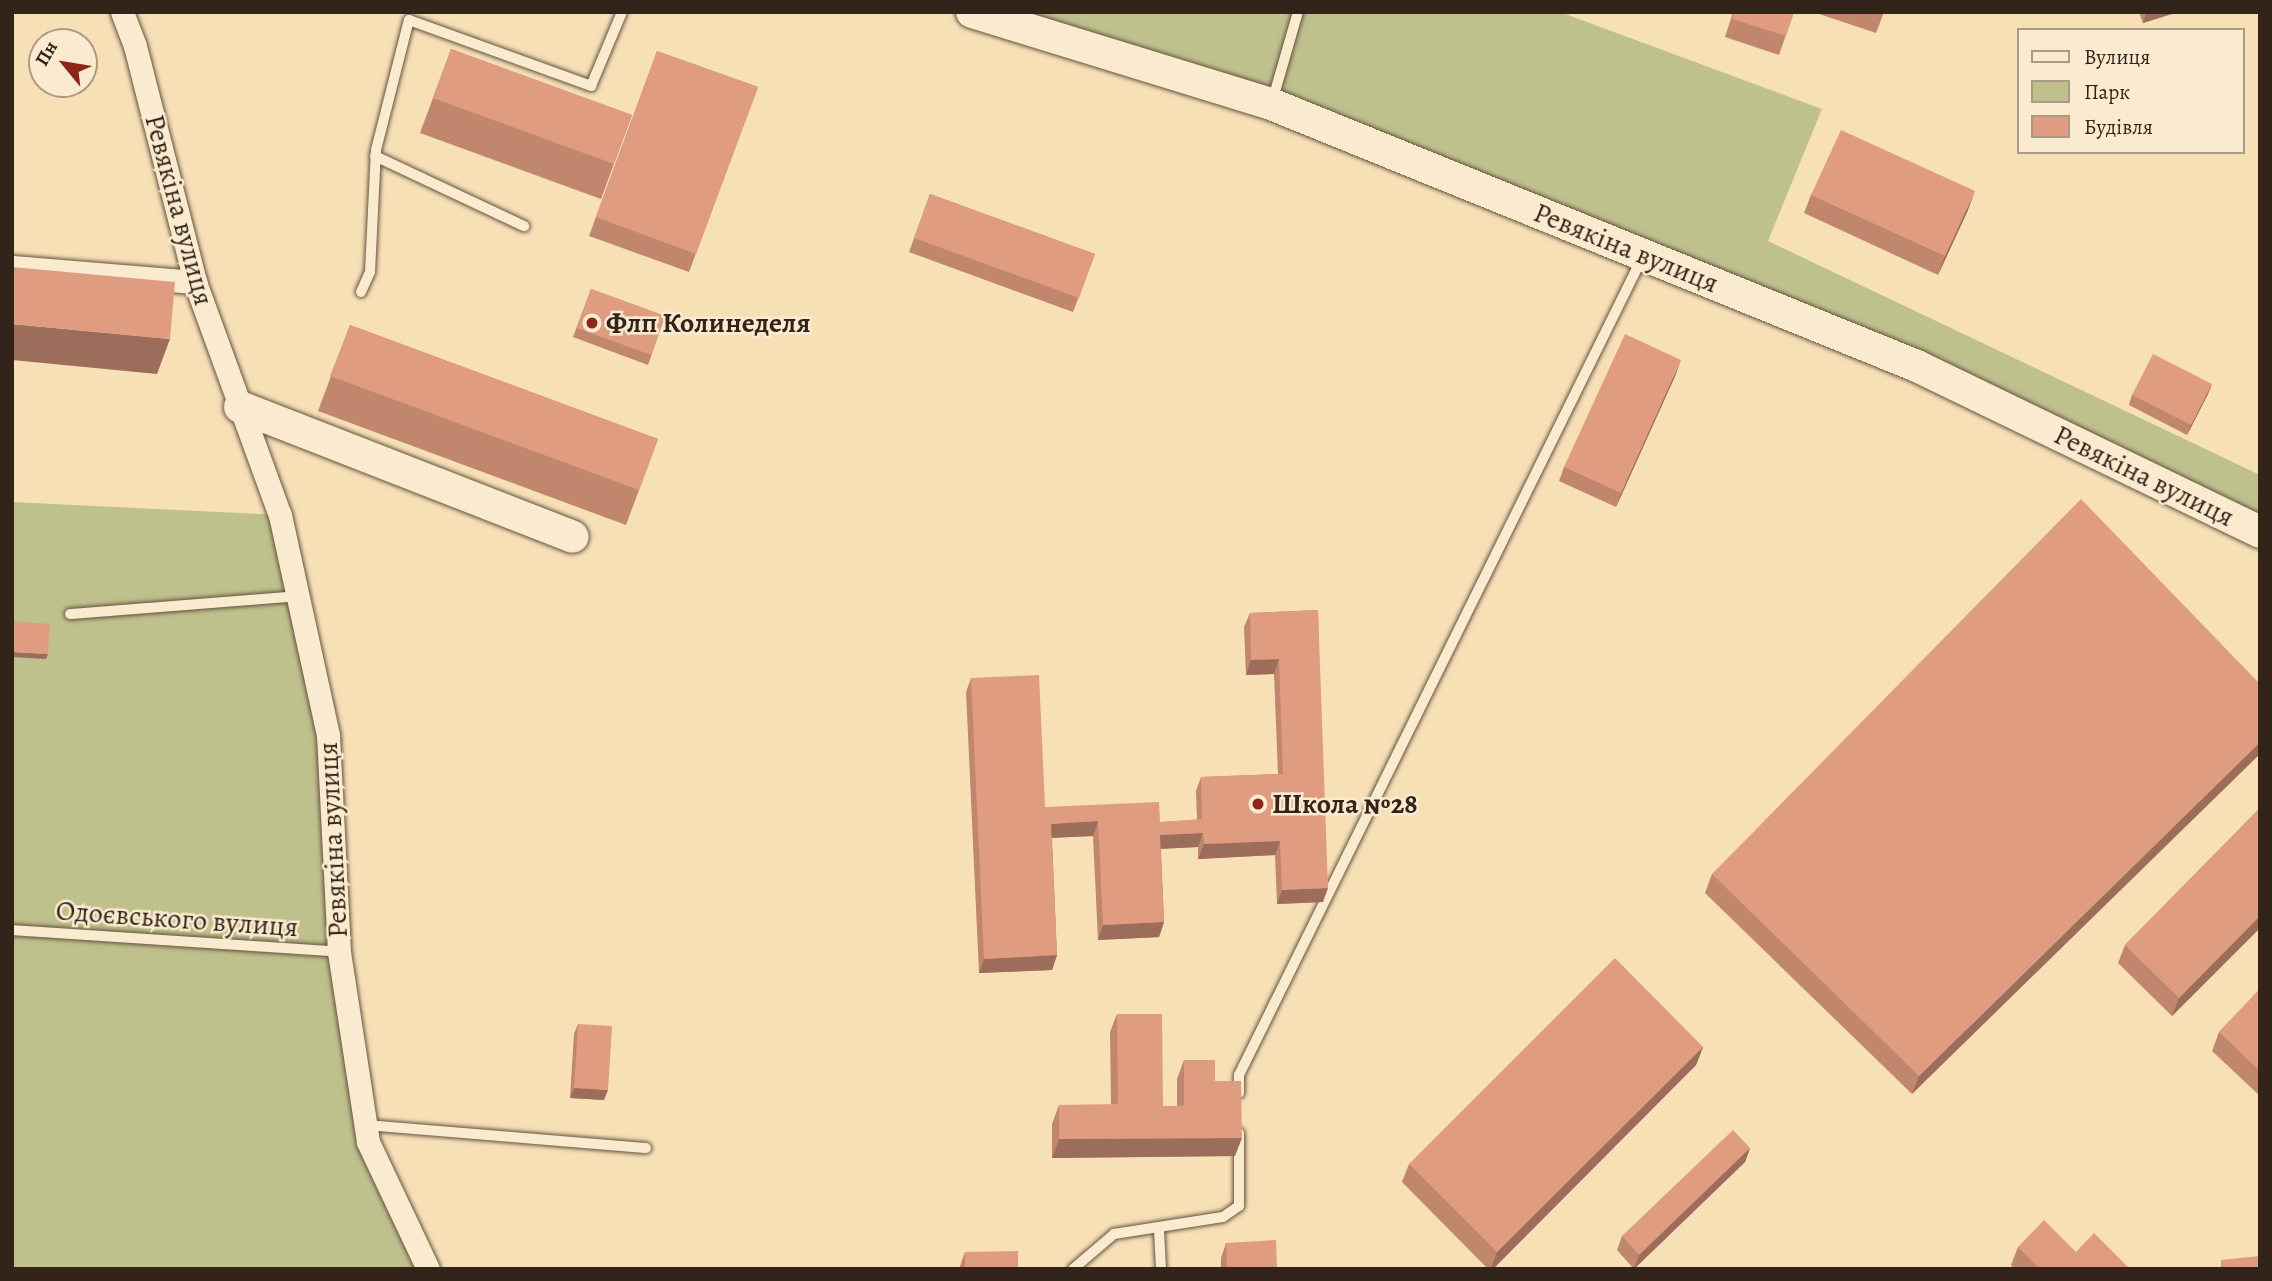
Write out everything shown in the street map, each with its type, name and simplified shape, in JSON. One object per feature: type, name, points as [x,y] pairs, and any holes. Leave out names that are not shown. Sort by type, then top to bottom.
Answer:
[{"type":"street","name":"Ревякіна вулиця","points":[[122,12],[135,46],[195,282],[280,515],[328,735],[339,952],[368,1142],[428,1269]]},
{"type":"street","name":"Ревякіна вулиця","points":[[972,12],[1271,104],[1917,366],[2260,532]]},
{"type":"street","points":[[12,267],[195,282]]},
{"type":"street","points":[[240,407],[573,537]]},
{"type":"lane","points":[[361,292],[370,272],[375,156],[408,20],[591,86],[622,12]]},
{"type":"lane","points":[[1271,104],[1298,12]]},
{"type":"lane","points":[[375,156],[524,226]]},
{"type":"lane","points":[[1239,1101],[1239,1075],[1644,255]]},
{"type":"lane","points":[[70,614],[298,596]]},
{"type":"lane","name":"Одоєвського вулиця","points":[[12,930],[339,952]]},
{"type":"lane","points":[[1073,1269],[1114,1234],[1159,1230],[1223,1217],[1238,1206],[1239,1114]]},
{"type":"lane","points":[[365,1125],[646,1149]]},
{"type":"lane","points":[[1159,1230],[1161,1269]]},
{"type":"green space","points":[[972,12],[1560,12],[1822,109],[1768,241],[2260,475],[2260,532],[1917,366],[1271,104]]},
{"type":"green space","points":[[12,502],[280,515],[328,735],[368,1142],[423,1269],[12,1269]]},
{"type":"building","points":[[1734,12],[1794,12],[1786,36],[1732,19]]},
{"type":"building","points":[[451,49],[632,115],[614,164],[433,98]]},
{"type":"building","points":[[657,51],[758,87],[696,254],[596,217]]},
{"type":"building","points":[[1841,130],[1975,191],[1945,256],[1811,195]]},
{"type":"building","points":[[930,194],[1095,254],[1079,298],[914,238]]},
{"type":"building","points":[[12,267],[175,282],[170,339],[12,324]]},
{"type":"building","points":[[591,289],[665,316],[651,355],[577,328]]},
{"type":"building","points":[[350,325],[658,439],[639,490],[330,376]]},
{"type":"building","points":[[1625,334],[1681,360],[1621,493],[1564,467]]},
{"type":"building","points":[[2153,354],[2212,384],[2191,425],[2132,395]]},
{"type":"building","points":[[2081,499],[2260,684],[2260,742],[1919,1076],[1712,874]]},
{"type":"building","name":"Школа №28","points":[[1318,610],[1328,888],[1282,890],[1280,841],[1204,844],[1203,833],[1160,835],[1164,922],[1103,925],[1098,821],[1051,824],[1057,955],[984,959],[971,678],[1039,675],[1045,807],[1159,802],[1160,822],[1202,819],[1201,777],[1283,774],[1279,659],[1251,660],[1250,613]]},
{"type":"building","points":[[12,621],[50,624],[48,654],[12,652]]},
{"type":"building","points":[[2260,808],[2260,916],[2179,998],[2125,945]]},
{"type":"building","points":[[1615,958],[1703,1047],[1497,1252],[1409,1164]]},
{"type":"building","points":[[2260,989],[2260,1071],[2219,1032]]},
{"type":"building","points":[[1117,1014],[1162,1014],[1163,1106],[1184,1106],[1184,1060],[1215,1060],[1215,1081],[1241,1081],[1242,1138],[1059,1139],[1059,1105],[1118,1104]]},
{"type":"building","points":[[578,1024],[612,1026],[608,1090],[574,1088]]},
{"type":"building","points":[[1733,1130],[1750,1148],[1639,1255],[1622,1236]]},
{"type":"building","points":[[2044,1220],[2076,1252],[2094,1233],[2130,1269],[2040,1269],[2018,1247]]},
{"type":"building","points":[[1276,1240],[1277,1269],[1227,1269],[1226,1243]]},
{"type":"building","points":[[1018,1251],[1018,1269],[965,1269],[965,1252]]},
{"type":"building","points":[[2260,1256],[2260,1269],[2221,1269],[2221,1260]]},
{"type":"place","name":"Флп Колинеделя","points":[[592,323]]},
{"type":"place","name":"Школа №28","points":[[1258,804]]}]
